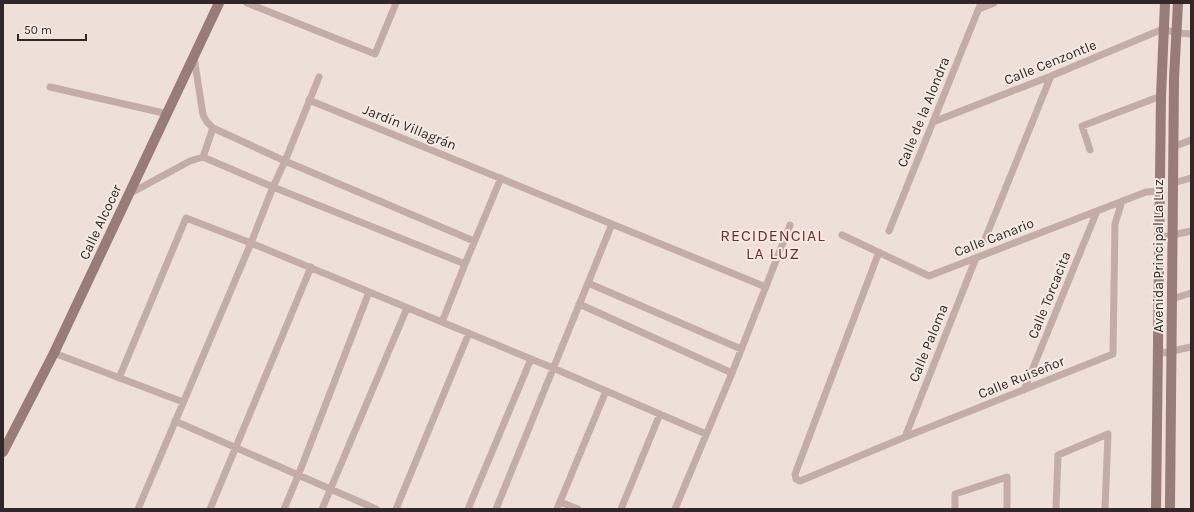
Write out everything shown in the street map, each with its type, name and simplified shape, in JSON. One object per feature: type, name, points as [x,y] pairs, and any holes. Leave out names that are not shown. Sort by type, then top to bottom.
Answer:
[{"type":"street","name":"Calle Alcocer","points":[[3,452],[54,353],[168,114],[219,3]]},
{"type":"street","points":[[247,3],[375,54],[395,3]]},
{"type":"street","points":[[980,6],[994,3]]},
{"type":"street","name":"Avenida Principal La Luz","points":[[1156,509],[1161,96],[1165,3]]},
{"type":"street","name":"Avenida Principal La Luz","points":[[1170,509],[1174,78],[1178,3]]},
{"type":"street","name":"Calle de la Alondra","points":[[889,231],[980,6]]},
{"type":"street","points":[[1163,29],[1176,33],[1191,34]]},
{"type":"street","name":"Calle Cenzontle","points":[[933,122],[1051,76],[1163,29]]},
{"type":"street","points":[[194,57],[203,115],[213,128],[285,161],[474,241]]},
{"type":"street","points":[[985,239],[1051,76]]},
{"type":"street","points":[[138,509],[251,243],[318,77]]},
{"type":"street","points":[[50,87],[168,114]]},
{"type":"street","points":[[1090,150],[1082,126],[1161,96]]},
{"type":"street","name":"Jardín Villagrán","points":[[309,100],[766,287]]},
{"type":"street","points":[[202,157],[213,128]]},
{"type":"street","points":[[1173,147],[1191,140]]},
{"type":"street","points":[[129,194],[190,161],[202,157],[465,264]]},
{"type":"street","points":[[442,322],[501,178]]},
{"type":"street","points":[[1173,183],[1191,178]]},
{"type":"street","name":"Calle Canario","points":[[842,235],[929,276],[1146,192],[1160,191]]},
{"type":"street","name":"Calle Ruiseñor","points":[[879,252],[795,474],[796,479],[800,481],[905,437],[1113,354],[1115,224],[1122,201]]},
{"type":"street","name":"Calle Torcacita","points":[[1024,390],[1097,211]]},
{"type":"street","points":[[119,378],[186,218],[251,243],[469,333],[706,434]]},
{"type":"street","points":[[496,509],[612,224]]},
{"type":"street","points":[[675,509],[732,373],[790,225]]},
{"type":"street","points":[[1159,238],[1191,231]]},
{"type":"street","name":"Calle Paloma","points":[[905,437],[976,258]]},
{"type":"street","points":[[210,509],[311,268]]},
{"type":"street","points":[[588,284],[741,349]]},
{"type":"street","points":[[284,509],[369,292]]},
{"type":"street","points":[[1172,299],[1191,294]]},
{"type":"street","points":[[580,304],[732,373]]},
{"type":"street","points":[[322,509],[407,308]]},
{"type":"street","points":[[396,509],[469,333]]},
{"type":"street","points":[[1158,354],[1191,347]]},
{"type":"street","points":[[54,353],[184,402]]},
{"type":"street","points":[[468,509],[531,359]]},
{"type":"street","points":[[578,509],[559,506],[606,391]]},
{"type":"street","points":[[620,509],[660,414]]},
{"type":"street","points":[[175,421],[376,509]]},
{"type":"street","points":[[1056,509],[1058,455],[1108,434],[1105,509]]},
{"type":"street","points":[[955,509],[955,494],[1008,477],[1007,509]]},
{"type":"district","name":"RECIDENCIAL LA LUZ","points":[[773,244]]}]
